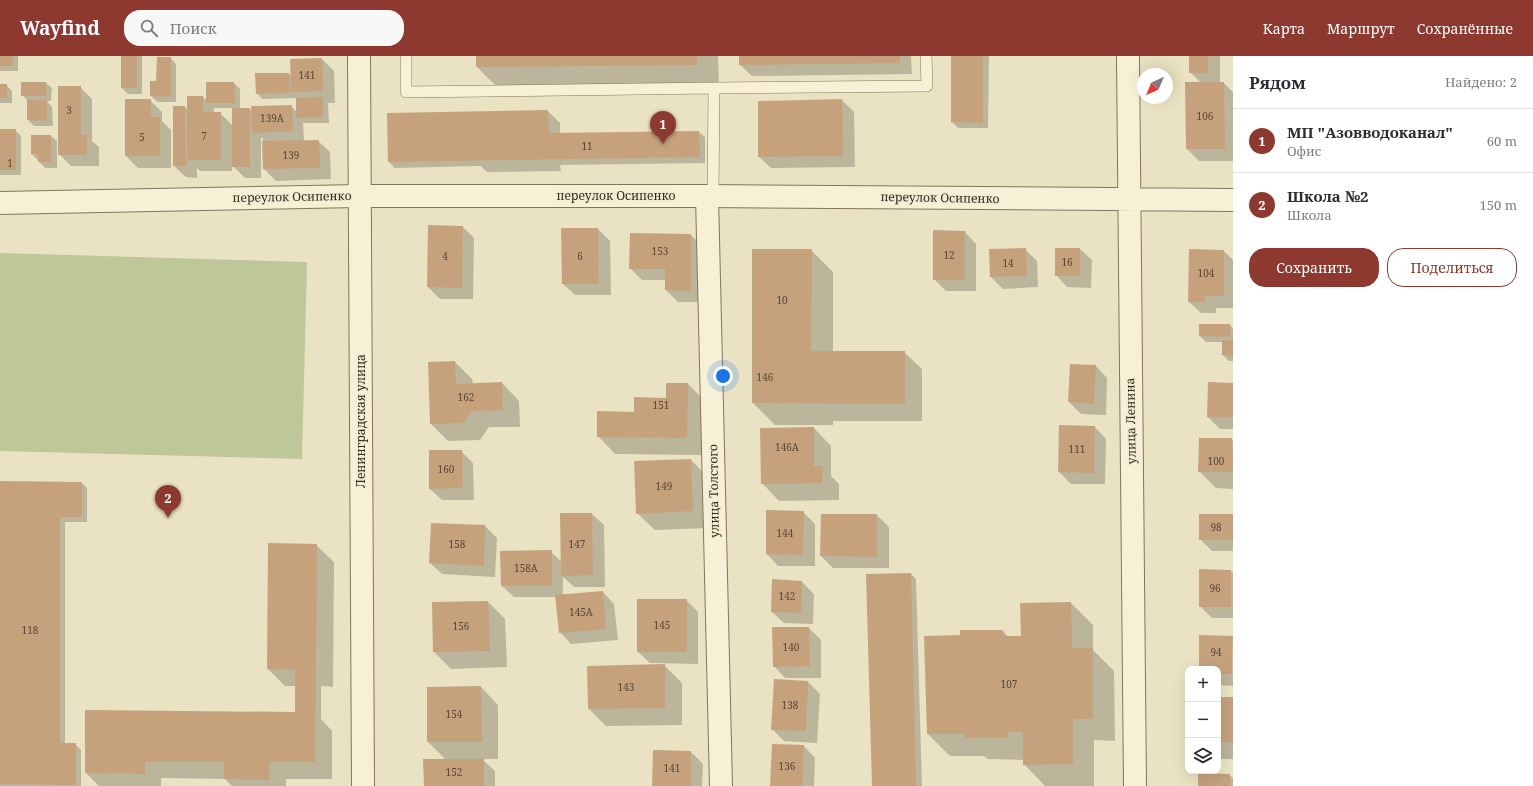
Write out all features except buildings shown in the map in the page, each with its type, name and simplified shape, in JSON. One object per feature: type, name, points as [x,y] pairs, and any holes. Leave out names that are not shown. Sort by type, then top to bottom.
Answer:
[{"type":"street","name":"Ленинградская улица","points":[[359,56],[364,786]]},
{"type":"street","name":"улица Ленина","points":[[1128,56],[1128,200],[1135,786]]},
{"type":"street","name":"переулок Осипенко","points":[[0,203],[360,196],[710,196],[1233,200]]},
{"type":"street","name":"улица Толстого","points":[[710,196],[721,786]]},
{"type":"lane","points":[[406,56],[406,92],[927,86],[926,56]]},
{"type":"lane","points":[[710,196],[714,88]]},
{"type":"green space","points":[[0,253],[307,262],[302,459],[0,451]]},
{"type":"place","name":"МП \"Азовводоканал\"","points":[[663,144]]},
{"type":"place","name":"Школа №2","points":[[168,518]]}]
